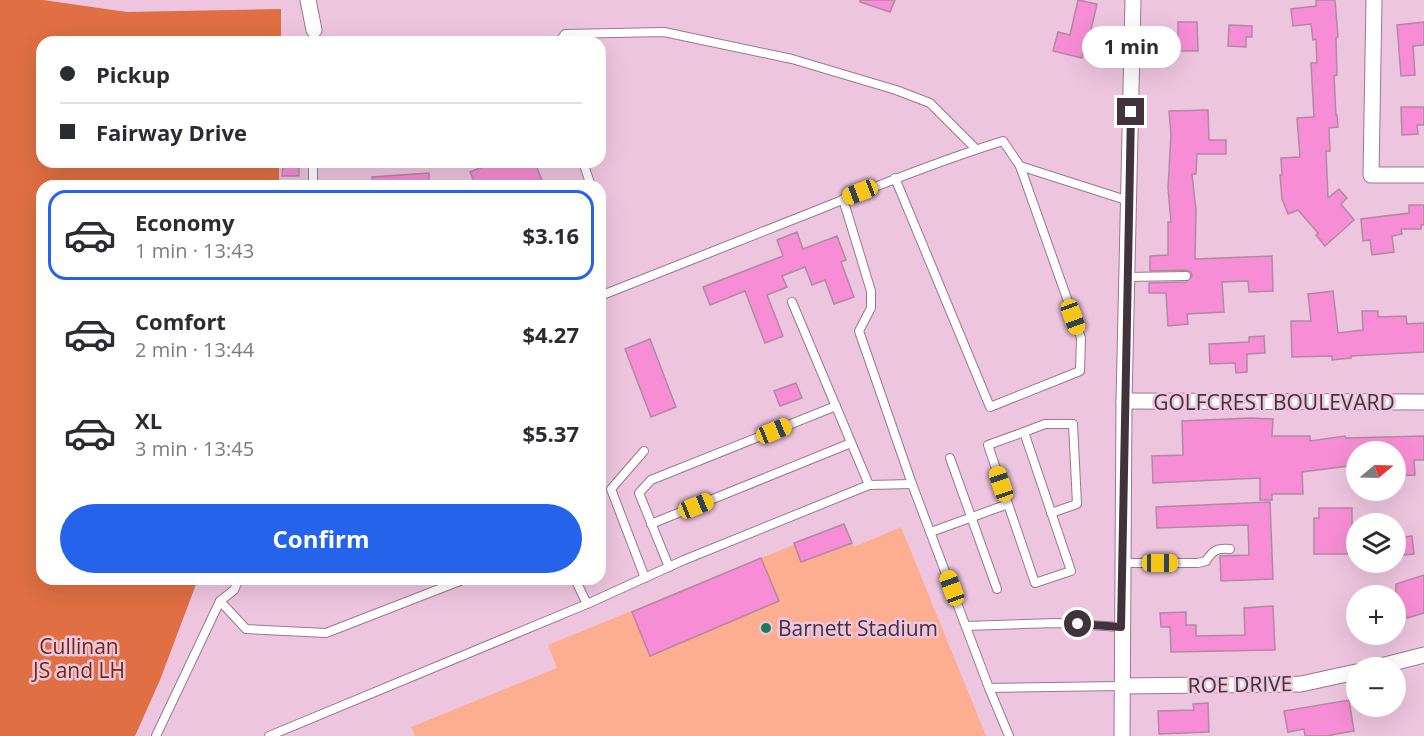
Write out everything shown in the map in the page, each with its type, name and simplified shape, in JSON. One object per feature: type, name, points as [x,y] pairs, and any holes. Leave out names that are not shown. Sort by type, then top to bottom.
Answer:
[{"type":"street","points":[[308,0],[314,36]]},
{"type":"street","points":[[1122,736],[1124,401],[1133,0]]},
{"type":"street","points":[[1374,0],[1371,175],[1424,175]]},
{"type":"street","name":"GOLFCREST BOULEVARD","points":[[1124,401],[1424,402]]},
{"type":"street","points":[[1406,660],[1424,655]]},
{"type":"street","name":"ROE DRIVE","points":[[1122,686],[1301,684],[1346,674]]},
{"type":"lane","points":[[564,36],[565,34],[664,32],[792,59],[896,90],[930,103],[976,149]]},
{"type":"lane","points":[[606,294],[843,199],[896,178],[950,157],[1003,141],[1020,166],[1081,338],[1080,371],[990,407],[896,178]]},
{"type":"lane","points":[[1020,166],[1129,201]]},
{"type":"lane","points":[[843,199],[871,291],[872,308],[859,331],[912,484],[1009,736]]},
{"type":"lane","points":[[1127,277],[1186,276]]},
{"type":"lane","points":[[792,302],[869,485]]},
{"type":"lane","points":[[669,567],[639,493],[651,480],[836,406]]},
{"type":"lane","points":[[1024,432],[1051,513],[1071,571],[1035,583],[988,445],[1045,424],[1073,424],[1077,504],[1051,513]]},
{"type":"lane","points":[[651,524],[851,443]]},
{"type":"lane","points":[[644,451],[611,489],[645,578]]},
{"type":"lane","points":[[950,458],[997,589]]},
{"type":"lane","points":[[269,736],[869,485],[912,484]]},
{"type":"lane","points":[[931,532],[1008,504]]},
{"type":"lane","points":[[1122,563],[1198,563],[1206,561],[1217,548],[1230,549]]},
{"type":"lane","points":[[156,736],[220,601],[234,590],[236,585]]},
{"type":"lane","points":[[220,601],[246,629],[326,633],[450,585]]},
{"type":"lane","points":[[578,585],[587,604]]},
{"type":"lane","points":[[966,626],[1056,623],[1121,627]]},
{"type":"lane","points":[[989,688],[1122,686]]},
{"type":"shaded area","name":"Barnett Stadium","points":[[845,524],[854,547],[901,527],[986,736],[415,736],[411,727],[557,668],[548,645]]},
{"type":"green space","name":"Cullinan JS and LH","points":[[0,0],[43,0],[127,12],[281,9],[281,36],[36,36],[36,168],[279,168],[279,180],[36,180],[36,585],[196,585],[160,680],[135,736],[0,736]]},
{"type":"building","points":[[860,0],[895,0],[890,12],[860,2]]},
{"type":"building","points":[[1078,0],[1097,4],[1087,47],[1084,47],[1082,58],[1053,51],[1058,32],[1070,35]]},
{"type":"building","points":[[1316,0],[1335,0],[1338,37],[1336,38],[1337,75],[1334,76],[1338,127],[1329,128],[1330,151],[1326,151],[1328,198],[1339,189],[1347,198],[1341,204],[1354,220],[1325,246],[1316,235],[1318,233],[1298,210],[1288,214],[1282,199],[1280,175],[1282,175],[1281,158],[1300,157],[1297,118],[1314,117],[1311,63],[1317,63],[1316,39],[1313,40],[1311,24],[1293,26],[1291,9],[1316,6]]},
{"type":"building","points":[[1178,22],[1197,22],[1198,51],[1173,51],[1173,38],[1178,38]]},
{"type":"building","points":[[1424,22],[1424,45],[1413,46],[1415,75],[1401,76],[1397,25]]},
{"type":"building","points":[[1229,25],[1252,26],[1252,37],[1246,37],[1246,47],[1228,46]]},
{"type":"building","points":[[1401,107],[1424,107],[1424,125],[1417,125],[1418,134],[1402,135]]},
{"type":"building","points":[[1208,110],[1209,140],[1226,140],[1226,154],[1197,154],[1196,174],[1192,174],[1196,211],[1195,259],[1272,256],[1273,291],[1249,292],[1248,281],[1222,282],[1224,312],[1187,314],[1188,324],[1168,326],[1166,293],[1149,293],[1149,283],[1186,282],[1192,276],[1191,272],[1186,270],[1150,271],[1150,256],[1168,255],[1168,222],[1171,222],[1168,188],[1171,134],[1169,111]]},
{"type":"building","points":[[283,168],[299,168],[299,176],[282,176]]},
{"type":"building","points":[[480,168],[537,168],[542,180],[473,180],[470,172]]},
{"type":"building","points":[[429,173],[429,180],[372,180],[372,177]]},
{"type":"building","points":[[1409,205],[1424,205],[1424,225],[1421,225],[1421,229],[1401,229],[1402,234],[1392,236],[1394,252],[1372,255],[1370,240],[1363,241],[1361,219],[1409,213]]},
{"type":"building","points":[[797,232],[803,249],[837,236],[846,260],[841,262],[854,297],[834,304],[825,280],[812,285],[805,267],[782,276],[787,287],[767,295],[783,336],[765,343],[745,291],[710,305],[703,287],[783,256],[777,240]]},
{"type":"building","points":[[1333,291],[1338,333],[1363,330],[1362,311],[1378,311],[1378,317],[1406,316],[1407,324],[1424,323],[1424,352],[1351,356],[1351,358],[1332,360],[1332,356],[1292,357],[1291,321],[1311,321],[1308,294]]},
{"type":"building","points":[[1264,336],[1265,353],[1247,354],[1247,372],[1236,373],[1235,363],[1210,364],[1209,344],[1249,342],[1249,337]]},
{"type":"building","points":[[650,339],[676,407],[651,417],[625,349]]},
{"type":"building","points":[[796,383],[802,398],[780,406],[774,391]]},
{"type":"building","points":[[1273,419],[1272,436],[1310,436],[1310,441],[1345,436],[1346,438],[1424,436],[1424,460],[1414,460],[1415,475],[1406,476],[1406,441],[1346,441],[1346,466],[1302,472],[1303,494],[1272,494],[1272,500],[1260,500],[1260,478],[1153,483],[1152,456],[1183,455],[1182,421]]},
{"type":"building","points":[[1270,502],[1273,579],[1221,581],[1220,556],[1249,555],[1248,525],[1157,528],[1156,507]]},
{"type":"building","points":[[1319,508],[1352,508],[1352,513],[1346,513],[1346,554],[1314,554],[1314,518],[1319,518]]},
{"type":"building","points":[[844,524],[852,543],[801,562],[794,543]]},
{"type":"building","points":[[1412,536],[1414,554],[1406,555],[1406,537]]},
{"type":"building","points":[[761,558],[779,601],[650,656],[632,612]]},
{"type":"building","points":[[1424,575],[1424,613],[1407,618],[1406,585],[1396,584]]},
{"type":"building","points":[[1273,606],[1275,650],[1171,652],[1170,627],[1161,627],[1160,613],[1186,612],[1186,625],[1196,625],[1196,636],[1245,635],[1244,608]]},
{"type":"building","points":[[1346,701],[1346,717],[1352,717],[1354,731],[1326,736],[1305,736],[1304,729],[1288,732],[1284,711]]},
{"type":"building","points":[[1208,703],[1209,732],[1159,734],[1158,711],[1194,710],[1193,704]]},
{"type":"place","name":"Barnett Stadium","points":[[766,628]]},
{"type":"route","points":[[1078,624],[1121,627],[1131,112]]}]
